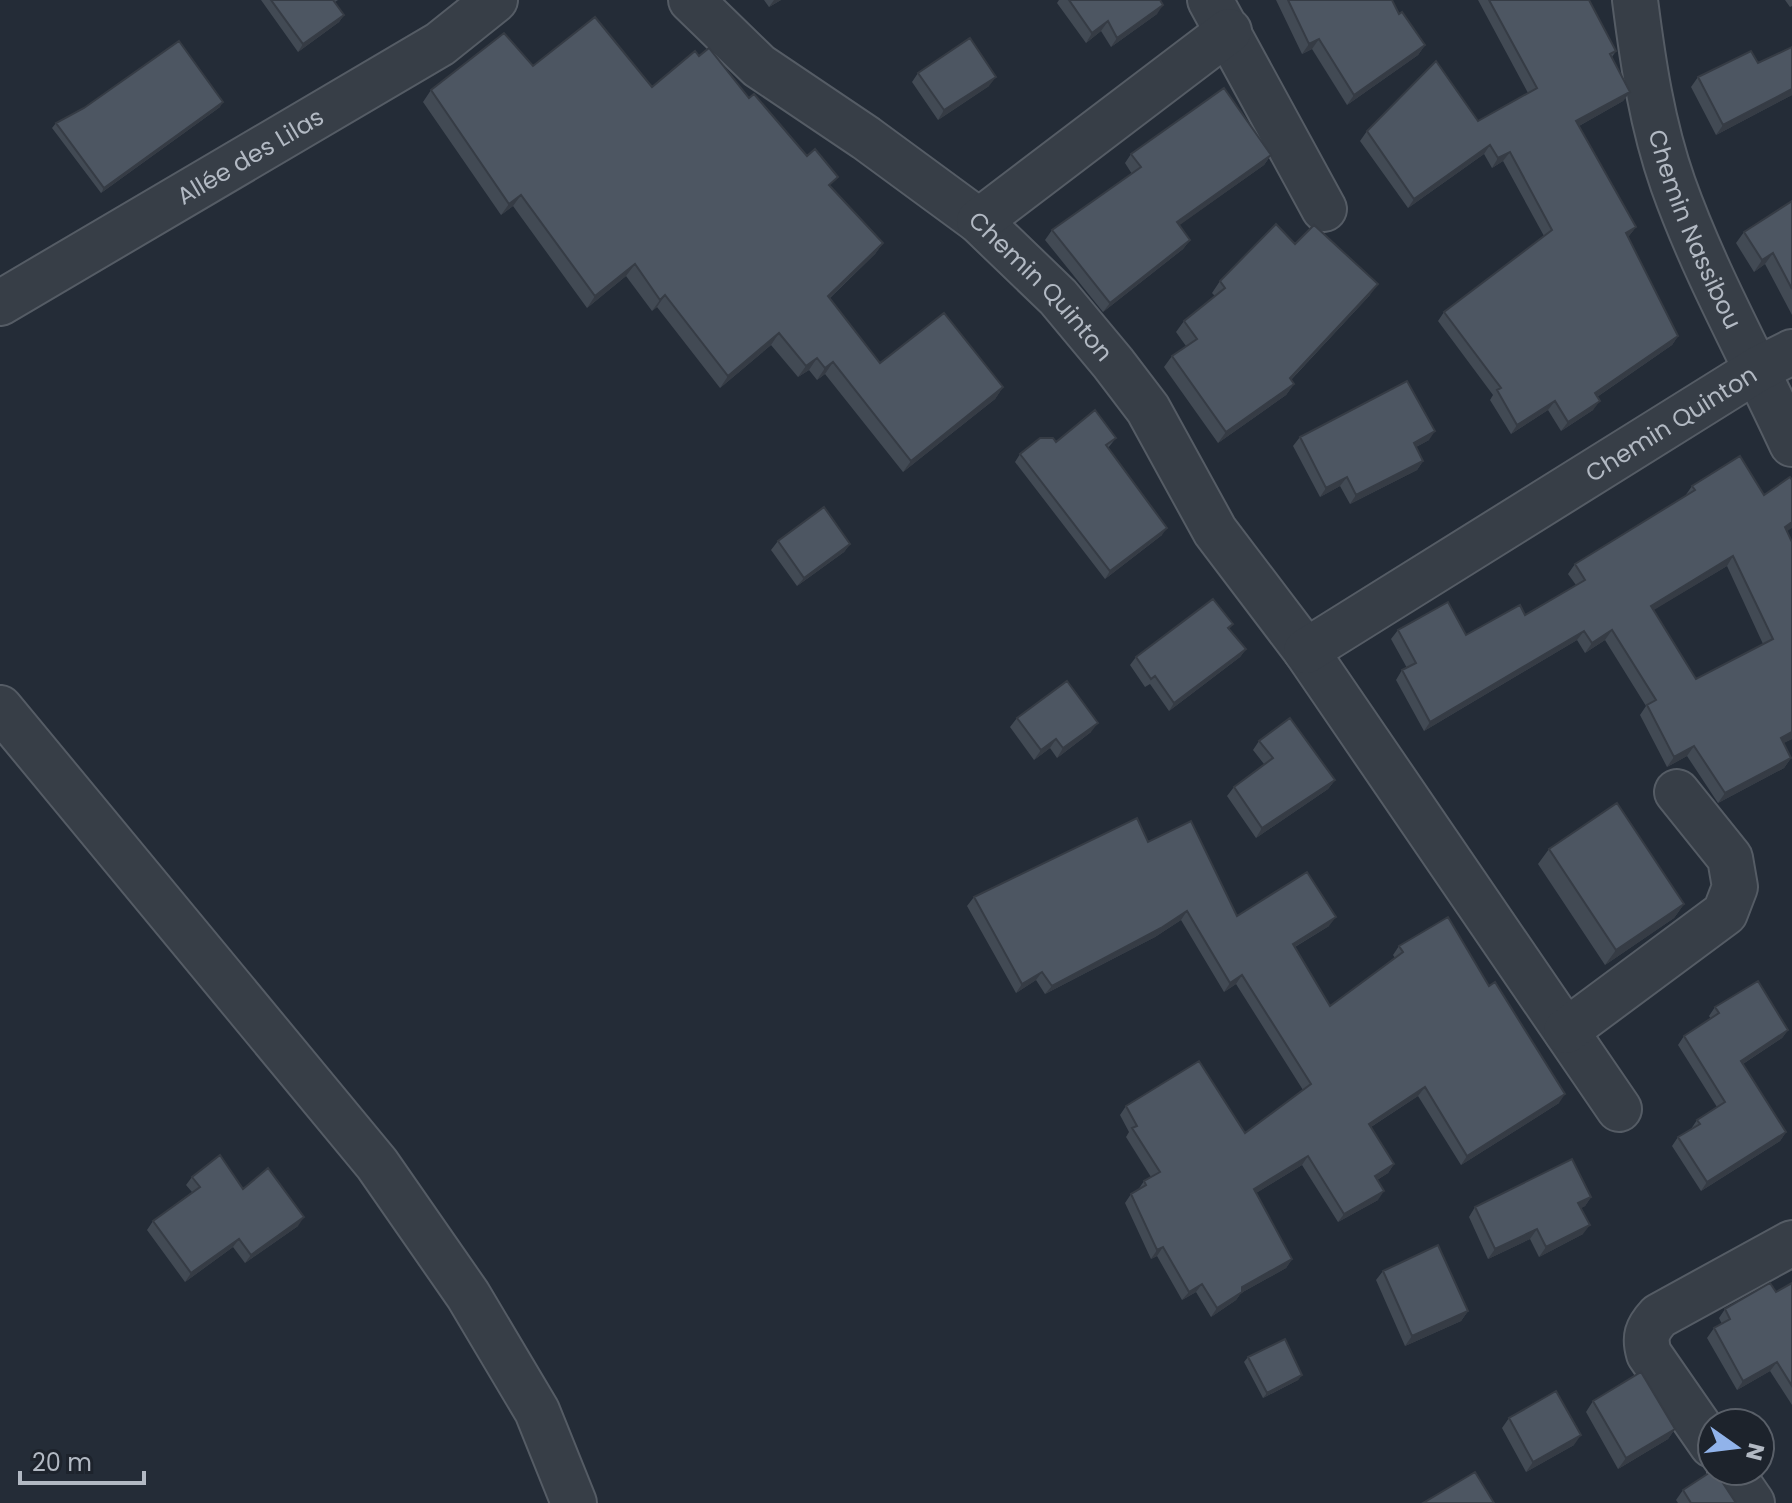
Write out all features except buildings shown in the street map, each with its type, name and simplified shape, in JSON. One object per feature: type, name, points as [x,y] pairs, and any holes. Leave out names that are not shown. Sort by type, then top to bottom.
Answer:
[{"type":"street","name":"Allée des Lilas","points":[[0,303],[440,44],[495,0]]},
{"type":"street","name":"Chemin Quinton","points":[[691,0],[759,66],[866,138],[979,221],[1058,297],[1148,409],[1215,531],[1306,651],[1619,1109]]},
{"type":"street","name":"Chemin Nassibou","points":[[1635,0],[1645,79],[1673,184],[1710,276],[1775,360],[1792,444]]},
{"type":"street","points":[[979,221],[1219,16],[1324,209]]},
{"type":"street","name":"Chemin Quinton","points":[[1306,651],[1775,360]]},
{"type":"street","points":[[0,708],[377,1164],[468,1295],[537,1411],[574,1503]]},
{"type":"street","points":[[1566,1031],[1725,913],[1735,887],[1730,858],[1677,792]]},
{"type":"street","points":[[1696,1422],[1649,1354],[1645,1339],[1650,1326],[1659,1316],[1792,1243]]}]
